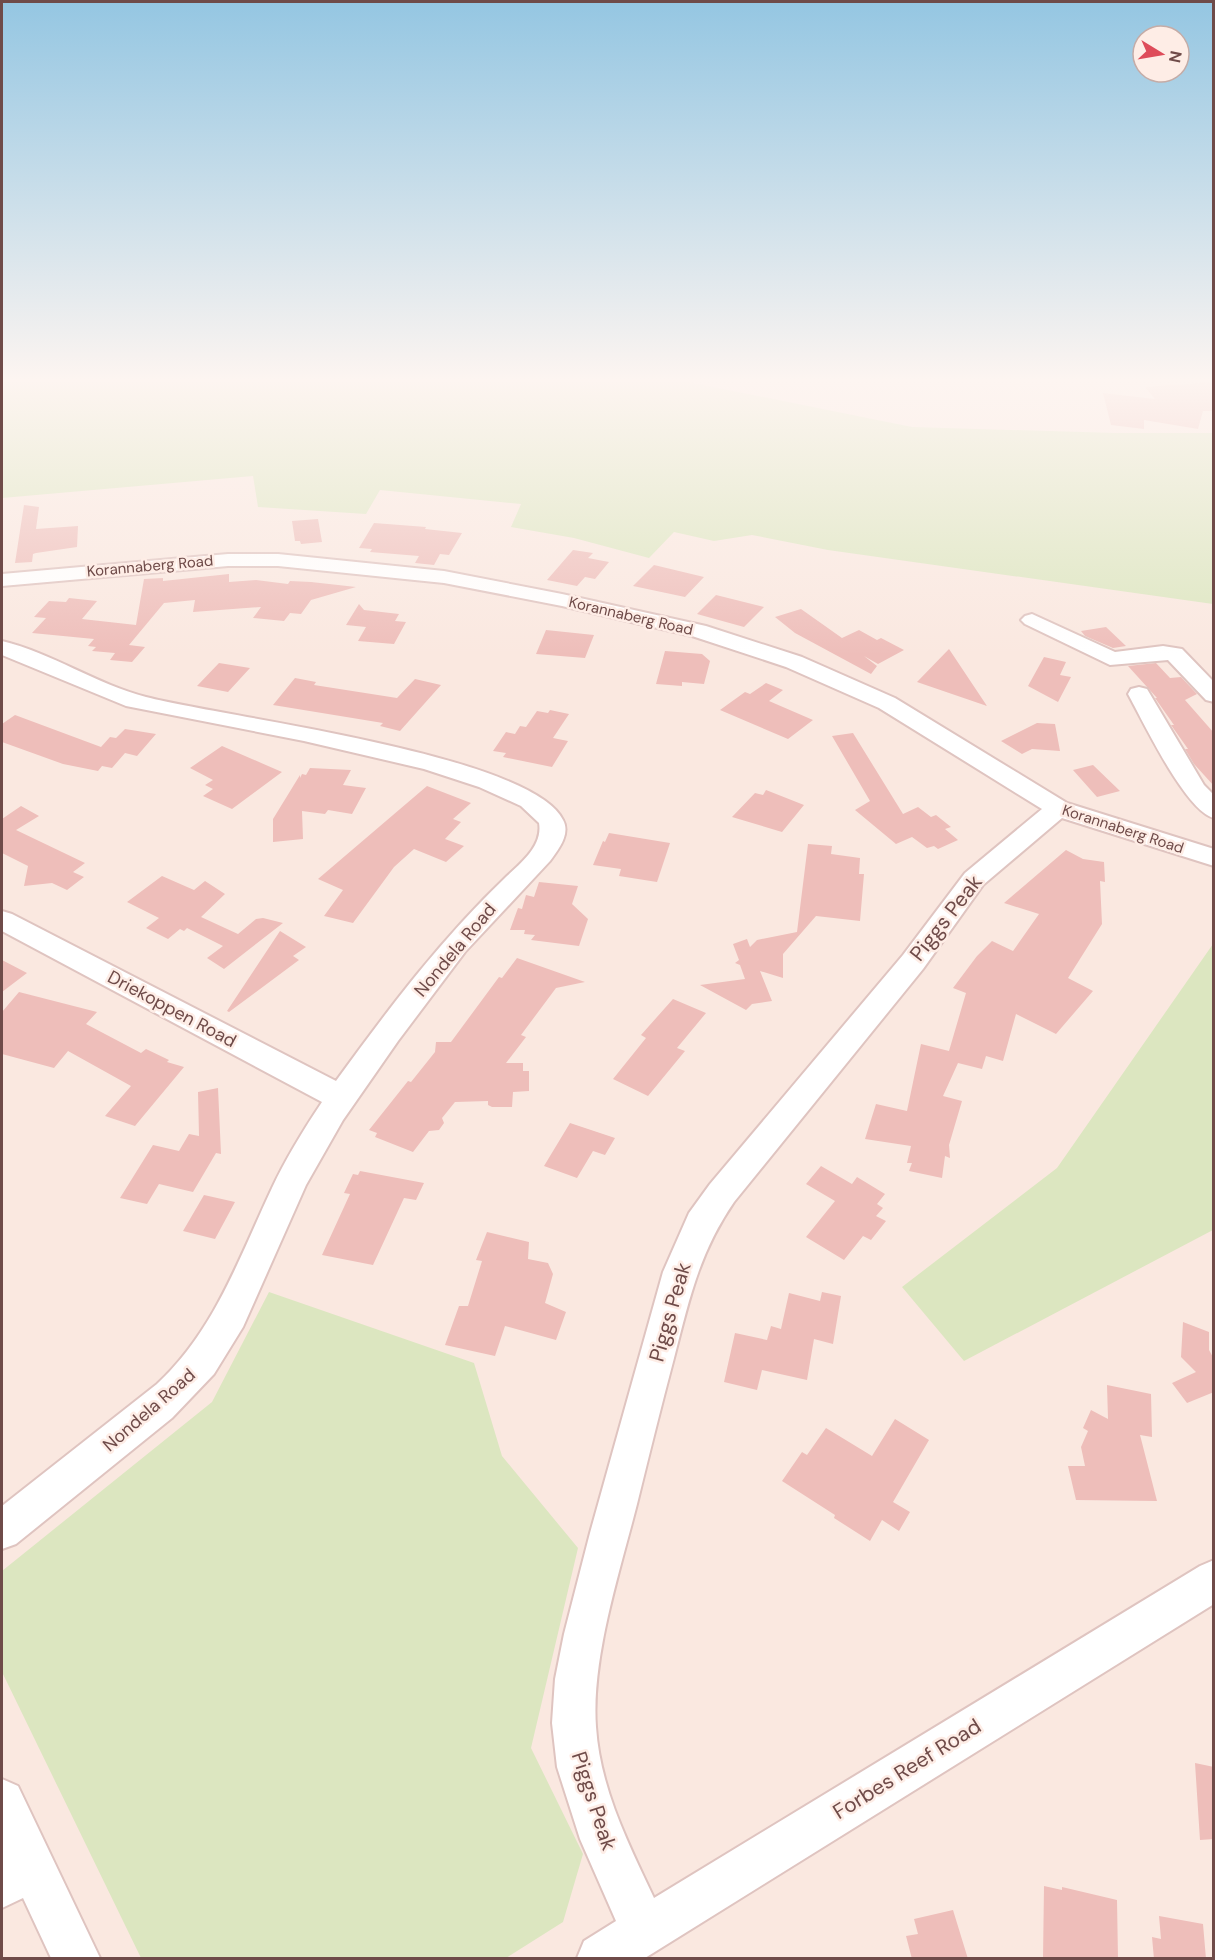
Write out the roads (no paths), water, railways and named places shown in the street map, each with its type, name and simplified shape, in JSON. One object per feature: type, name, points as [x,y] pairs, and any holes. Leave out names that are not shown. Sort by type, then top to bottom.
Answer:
[{"type":"street","name":"Korannaberg Road","points":[[2,580],[228,560],[278,560],[444,577],[551,597],[698,631],[794,662],[887,703],[1058,808],[1214,858]]},
{"type":"street","points":[[1032,620],[1110,658],[1174,654],[1214,695]]},
{"type":"street","name":"Nondela Road","points":[[2,647],[142,703],[332,739],[413,759],[494,785],[537,805],[549,816],[554,828],[550,842],[541,855],[471,928],[417,995],[342,1098],[302,1161],[238,1300],[219,1336],[201,1363],[176,1391],[147,1416],[2,1530]]},
{"type":"street","points":[[1138,694],[1194,789],[1214,811]]},
{"type":"street","name":"Piggs Peak","points":[[644,1930],[613,1861],[580,1771],[575,1743],[573,1708],[587,1626],[617,1503],[680,1272],[690,1244],[722,1193],[913,962],[974,879],[1058,808]]},
{"type":"street","name":"Driekoppen Road","points":[[2,920],[342,1098]]},
{"type":"street","name":"Forbes Reef Road","points":[[601,1959],[644,1930],[1214,1580]]},
{"type":"street","points":[[2,1802],[16,1874],[76,1959]]}]
